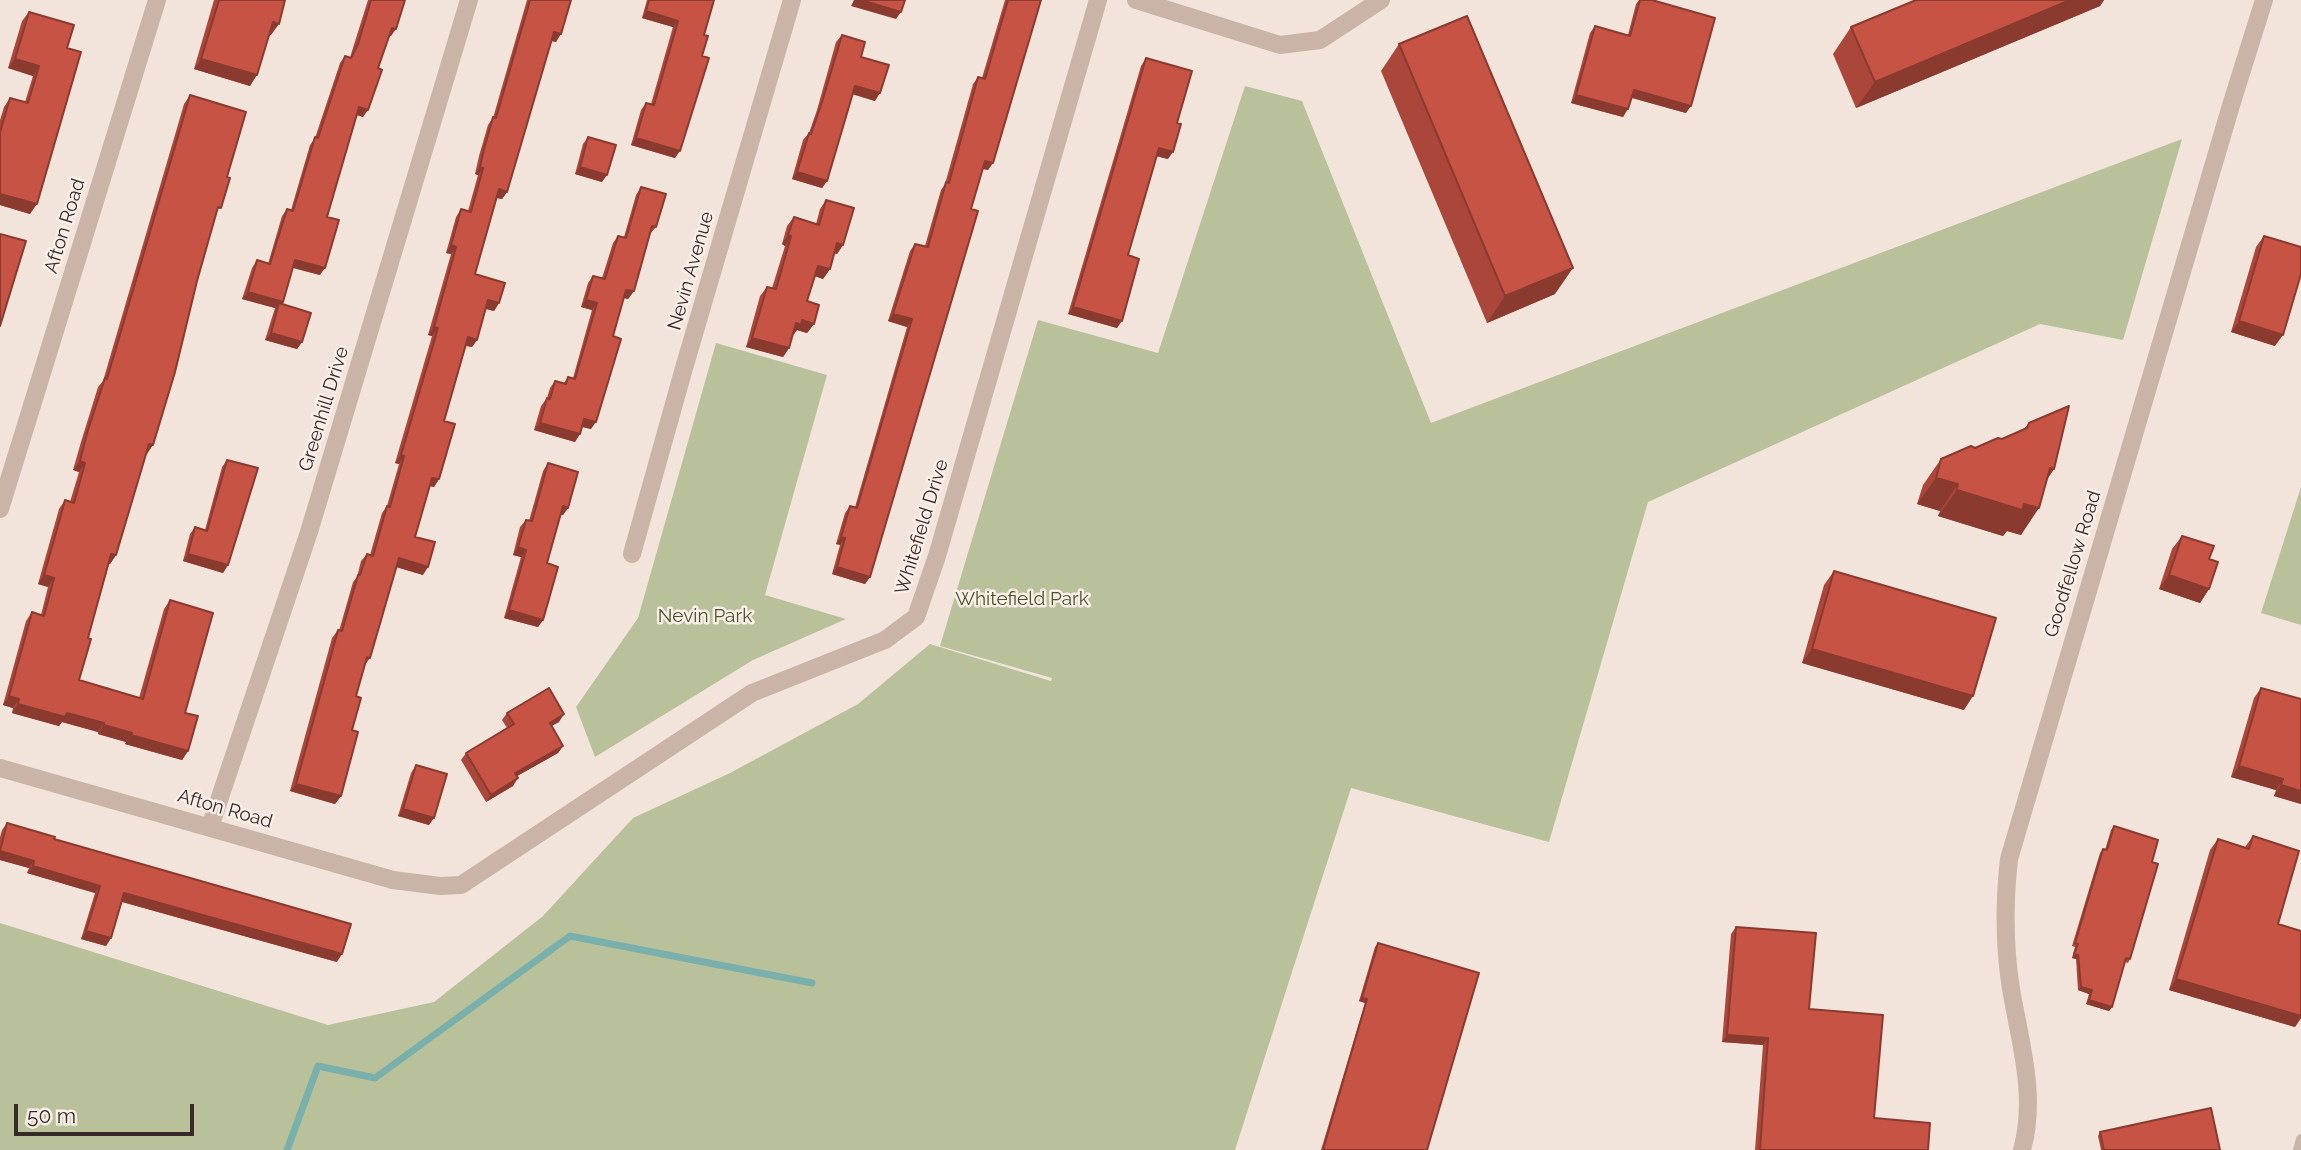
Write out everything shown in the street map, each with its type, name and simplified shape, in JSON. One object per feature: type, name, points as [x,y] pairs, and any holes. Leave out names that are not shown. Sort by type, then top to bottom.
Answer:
[{"type":"street","name":"Afton Road","points":[[0,509],[6,463],[157,0]]},
{"type":"street","name":"Greenhill Drive","points":[[210,827],[305,543],[468,0]]},
{"type":"street","name":"Nevin Avenue","points":[[632,554],[792,0]]},
{"type":"street","name":"Whitefield Drive","points":[[440,886],[461,885],[752,693],[884,640],[916,617],[937,556],[1098,0]]},
{"type":"street","points":[[1136,0],[1280,45],[1320,40],[1381,0]]},
{"type":"street","name":"Goodfellow Road","points":[[2022,1150],[2027,1108],[2027,1073],[2005,943],[2004,906],[2009,859],[2264,0]]},
{"type":"street","name":"Afton Road","points":[[0,768],[393,880],[440,886]]},
{"type":"lane","points":[[2298,1150],[2301,1139]]},
{"type":"green space","name":"Whitefield Park","points":[[1245,86],[1302,101],[1431,423],[2182,139],[2123,340],[2040,324],[1648,502],[1549,842],[1351,788],[1235,1150],[0,1150],[0,923],[328,1025],[434,1002],[543,916],[633,818],[730,773],[858,704],[930,644],[1051,681],[1052,678],[940,646],[1038,320],[1158,353]]},
{"type":"green space","name":"Nevin Park","points":[[716,343],[827,375],[765,595],[846,619],[753,660],[595,757],[576,707],[638,618]]},
{"type":"green space","points":[[2301,487],[2301,625],[2261,613]]},
{"type":"building","points":[[219,0],[285,0],[279,24],[273,22],[257,75],[201,59]]},
{"type":"building","points":[[371,0],[405,0],[396,29],[392,28],[378,68],[382,70],[368,110],[359,107],[327,217],[339,220],[325,268],[295,260],[283,302],[248,292],[257,260],[270,264],[287,209],[293,211],[315,137],[318,138],[345,56],[351,58],[358,44]]},
{"type":"building","points":[[530,0],[571,0],[561,34],[554,32],[507,192],[499,189],[475,274],[505,283],[499,303],[488,300],[477,340],[468,337],[444,421],[455,424],[439,479],[432,478],[415,537],[435,542],[428,567],[399,558],[356,696],[361,698],[352,730],[358,732],[341,796],[296,784],[338,630],[342,631],[358,575],[367,554],[373,556],[387,506],[390,507],[404,456],[401,455],[438,328],[434,327],[456,247],[451,245],[461,209],[471,212],[483,168],[480,167],[484,149],[493,117],[496,118]]},
{"type":"building","points":[[649,0],[714,0],[704,35],[708,36],[702,56],[709,58],[680,151],[636,138],[646,103],[654,105],[678,21],[646,11]]},
{"type":"building","points":[[861,0],[905,0],[901,12]]},
{"type":"building","points":[[1008,0],[1041,0],[993,163],[985,161],[971,209],[978,211],[870,577],[837,567],[845,538],[841,537],[850,506],[857,508],[912,319],[893,314],[915,244],[928,247],[978,77],[985,79]]},
{"type":"building","points":[[1640,0],[1652,0],[1715,18],[1691,106],[1634,90],[1628,109],[1576,95],[1595,26],[1630,36]]},
{"type":"building","points":[[1916,0],[2070,0],[1875,82],[1851,27]]},
{"type":"building","points":[[29,12],[74,25],[67,48],[81,52],[37,204],[0,194],[0,132],[10,98],[28,103],[39,66],[15,59]]},
{"type":"building","points":[[1467,16],[1573,268],[1505,296],[1399,44]]},
{"type":"building","points":[[842,35],[865,42],[861,57],[889,65],[880,93],[855,86],[827,181],[797,172]]},
{"type":"building","points":[[1146,58],[1192,71],[1177,123],[1181,124],[1173,152],[1159,148],[1128,255],[1139,259],[1122,321],[1073,307]]},
{"type":"building","points":[[190,95],[246,112],[227,177],[230,178],[221,208],[218,207],[197,281],[175,372],[153,445],[149,444],[116,555],[111,554],[79,680],[143,699],[170,600],[213,613],[185,713],[198,716],[188,751],[131,735],[132,733],[104,723],[67,713],[65,717],[18,704],[19,699],[9,696],[32,612],[44,616],[54,578],[44,575],[65,500],[74,503],[85,463],[80,461],[87,433],[105,378],[107,379]]},
{"type":"building","points":[[588,137],[616,145],[607,175],[580,167]]},
{"type":"building","points":[[641,187],[666,194],[656,227],[652,226],[634,291],[626,290],[613,336],[621,339],[596,422],[584,419],[580,434],[540,423],[555,381],[566,384],[568,377],[575,379],[597,303],[586,300],[593,276],[605,279],[618,236],[626,238]]},
{"type":"building","points":[[826,200],[854,208],[843,245],[837,243],[830,269],[818,266],[807,301],[819,305],[814,324],[802,320],[801,325],[796,323],[789,348],[752,338],[767,287],[776,289],[794,217],[819,225]]},
{"type":"building","points":[[0,234],[26,241],[0,326]]},
{"type":"building","points":[[2264,236],[2301,247],[2301,274],[2283,335],[2239,321]]},
{"type":"building","points":[[279,303],[311,313],[302,342],[271,333]]},
{"type":"building","points":[[2069,406],[2054,469],[2050,468],[2039,508],[2024,504],[2022,510],[1957,490],[1958,484],[1936,478],[1941,459],[1971,446],[1975,448],[1998,438],[2002,439],[2027,428],[2029,423]]},
{"type":"building","points":[[227,460],[258,468],[228,565],[188,554],[195,527],[207,531]]},
{"type":"building","points":[[548,463],[578,472],[568,508],[563,506],[547,563],[558,567],[543,620],[509,610],[526,550],[518,547],[526,520],[532,521]]},
{"type":"building","points":[[2182,536],[2214,546],[2209,559],[2218,562],[2209,589],[2169,575]]},
{"type":"building","points":[[1834,571],[1996,618],[1973,696],[1812,649]]},
{"type":"building","points":[[549,688],[564,714],[550,723],[563,746],[515,773],[518,778],[491,795],[466,753],[514,724],[507,713]]},
{"type":"building","points":[[2261,688],[2301,699],[2301,791],[2281,785],[2283,779],[2239,766]]},
{"type":"building","points":[[416,765],[447,774],[434,818],[403,809]]},
{"type":"building","points":[[7,823],[55,837],[54,839],[351,924],[342,954],[124,893],[111,938],[86,931],[100,886],[33,866],[34,861],[0,851]]},
{"type":"building","points":[[2114,826],[2158,840],[2152,862],[2158,864],[2130,959],[2126,958],[2112,1007],[2089,1000],[2092,990],[2081,987],[2078,955],[2074,954],[2103,849],[2107,850]]},
{"type":"building","points":[[2253,836],[2299,851],[2278,924],[2301,931],[2301,1016],[2176,979],[2218,839],[2249,849]]},
{"type":"building","points":[[1736,927],[1816,933],[1809,1009],[1883,1015],[1874,1118],[1930,1123],[1928,1150],[1760,1150],[1768,1038],[1727,1035]]},
{"type":"building","points":[[1378,943],[1479,973],[1427,1150],[1323,1150],[1367,999],[1362,998]]},
{"type":"building","points":[[2211,1108],[2220,1150],[2104,1150],[2100,1132]]},
{"type":"waterway","points":[[287,1150],[318,1066],[375,1078],[570,936],[812,983]]}]
